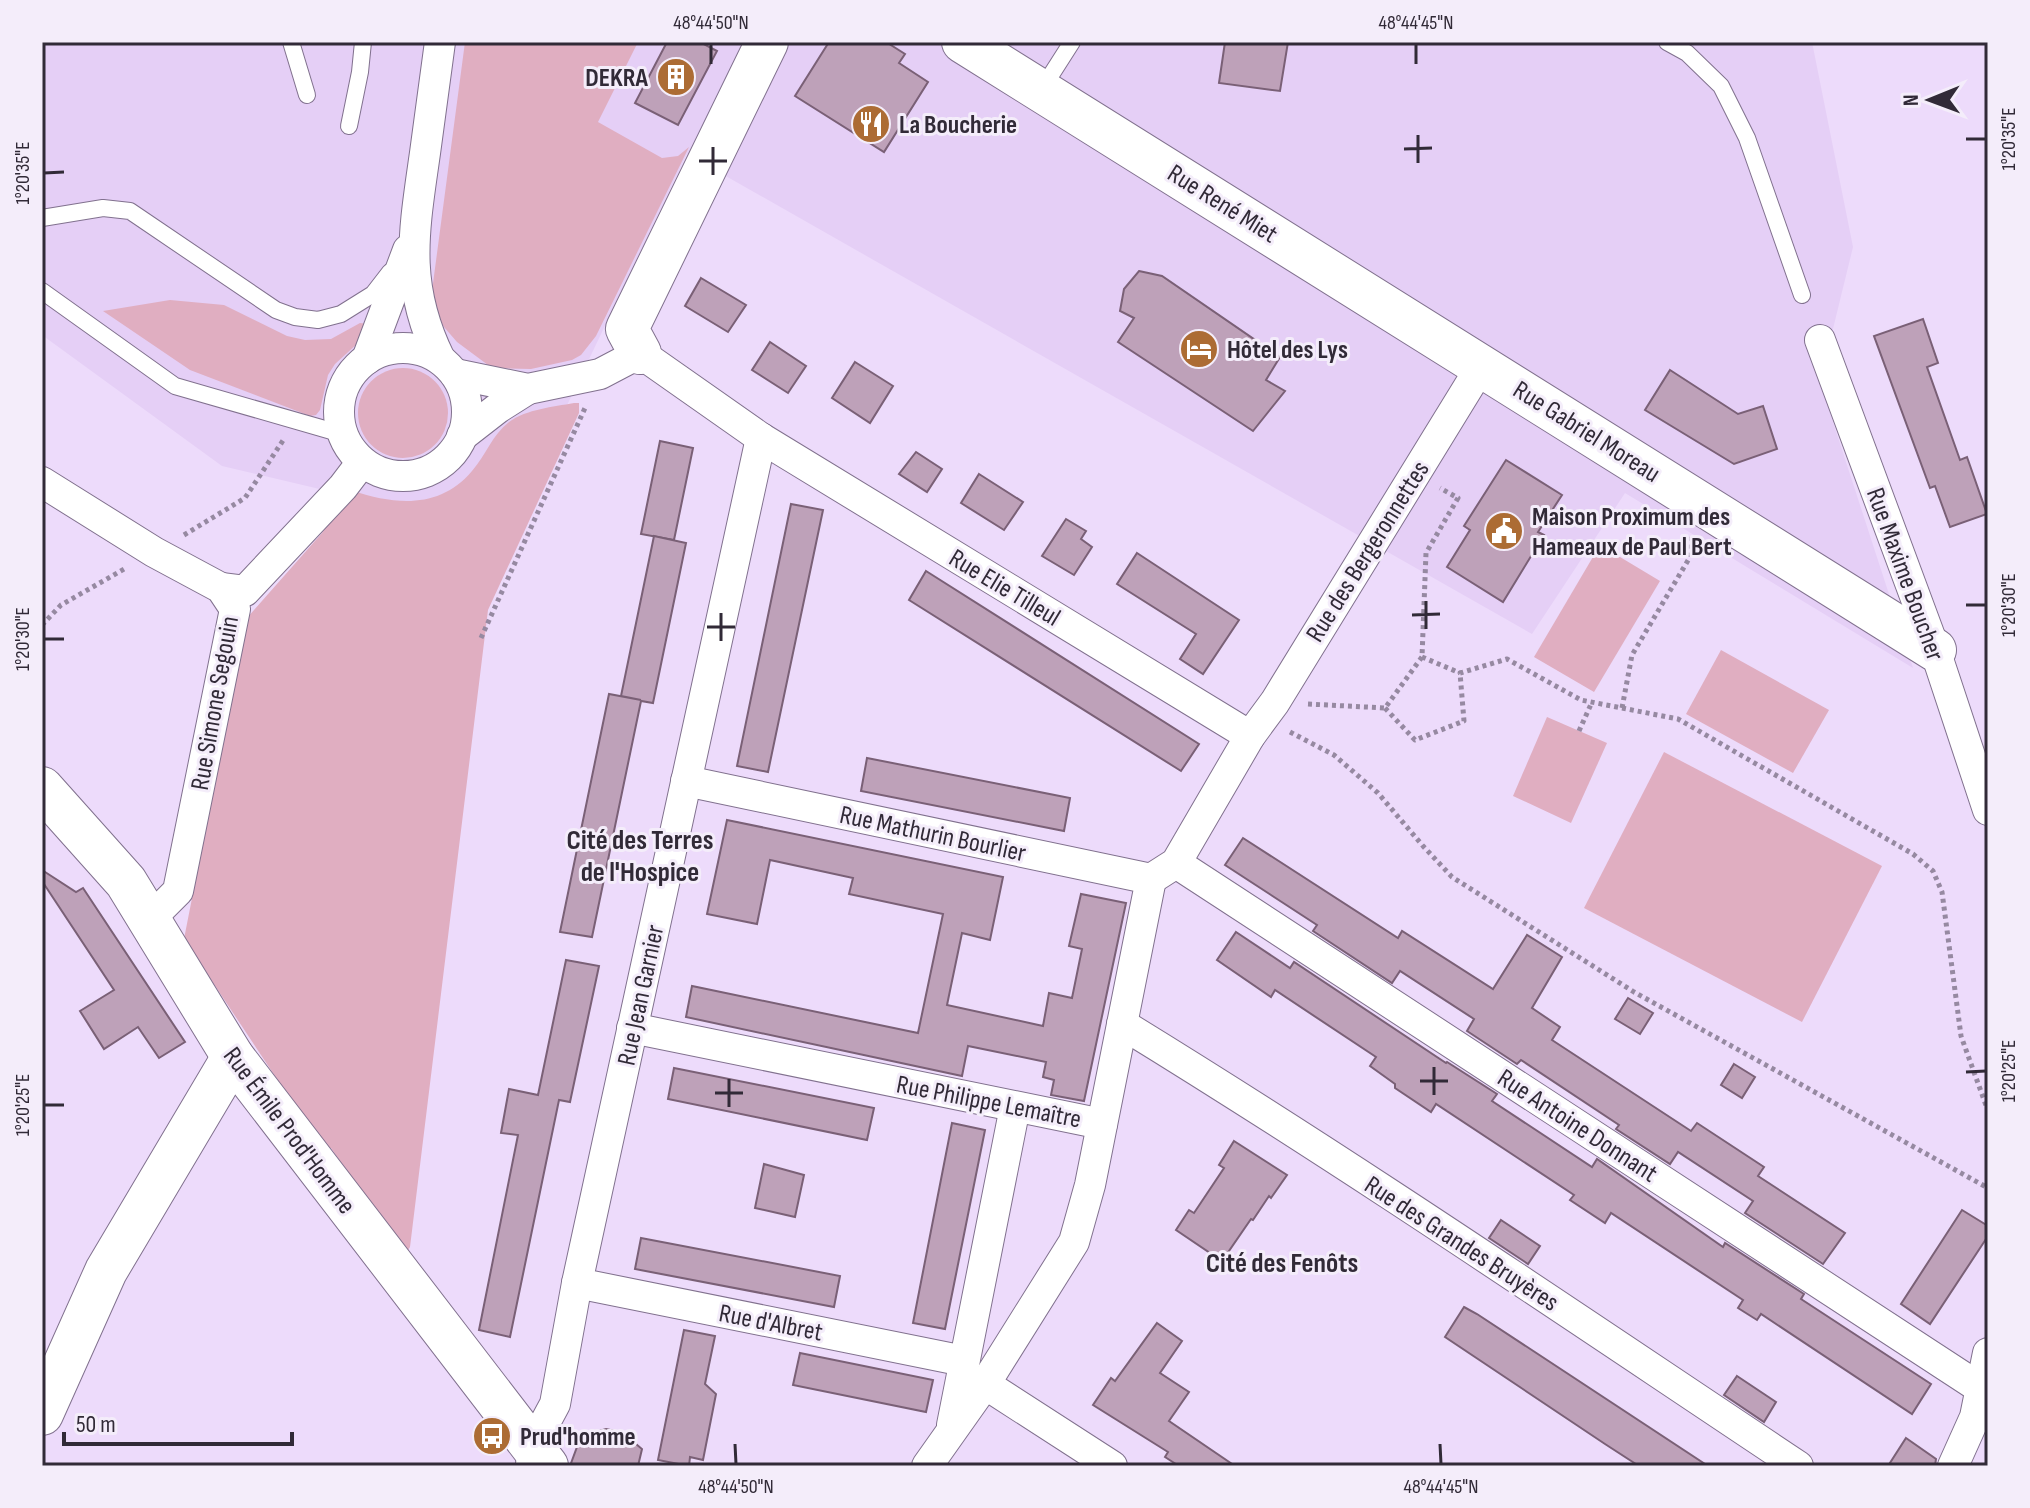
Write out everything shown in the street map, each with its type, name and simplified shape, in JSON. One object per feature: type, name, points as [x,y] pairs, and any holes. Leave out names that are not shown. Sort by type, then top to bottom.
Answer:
[{"type":"street","points":[[367,359],[413,236],[440,42]]},
{"type":"street","points":[[462,436],[528,389],[600,374],[640,353],[627,329],[767,42]]},
{"type":"street","name":"Rue René Miet","points":[[963,42],[1482,365]]},
{"type":"street","points":[[413,236],[418,294],[427,330],[447,367],[465,396],[467,412],[462,436],[450,457],[423,474],[407,477],[375,471],[347,445],[342,434],[339,405],[342,390],[349,377],[367,359],[383,351],[413,348],[447,367],[528,389]]},
{"type":"street","name":"Rue Maxime Boucher","points":[[1820,340],[1935,650],[1988,810]]},
{"type":"street","name":"Rue Elie Tilleul","points":[[640,353],[761,438],[1263,719]]},
{"type":"street","name":"Rue des Bergeronnettes","points":[[1263,719],[1482,365]]},
{"type":"street","name":"Rue Gabriel Moreau","points":[[1482,365],[1935,650]]},
{"type":"street","name":"Rue Jean Garnier","points":[[538,1463],[540,1432],[555,1404],[577,1283],[761,438]]},
{"type":"street","points":[[221,588],[245,591],[343,487],[362,462]]},
{"type":"street","name":"Rue Simone Segouin","points":[[42,482],[154,552],[221,588],[235,609],[178,891],[149,920]]},
{"type":"street","points":[[1164,871],[1263,719]]},
{"type":"street","name":"Rue Mathurin Bourlier","points":[[686,781],[1164,871]]},
{"type":"street","name":"Rue Émile Prod'Homme","points":[[42,788],[126,882],[233,1057],[538,1463]]},
{"type":"street","name":"Rue Philippe Lemaître","points":[[632,1028],[1102,1124],[1122,1024],[1164,871]]},
{"type":"street","name":"Rue Antoine Donnant","points":[[1164,871],[1980,1388]]},
{"type":"street","name":"Rue des Grandes Bruyères","points":[[1122,1024],[1412,1209],[1798,1466]]},
{"type":"street","points":[[42,1414],[106,1271],[233,1057]]},
{"type":"street","points":[[942,1455],[1015,1107]]},
{"type":"street","points":[[942,1455],[1074,1242],[1090,1185],[1102,1124]]},
{"type":"street","name":"Rue d'Albret","points":[[577,1283],[964,1361]]},
{"type":"street","points":[[1953,1466],[1975,1417],[1988,1353]]},
{"type":"street","points":[[985,1384],[1112,1466]]},
{"type":"lane","points":[[291,42],[307,95]]},
{"type":"lane","points":[[349,126],[363,42]]},
{"type":"lane","points":[[1041,90],[1072,42]]},
{"type":"lane","points":[[1667,42],[1687,53],[1721,86],[1747,138],[1802,295]]},
{"type":"lane","points":[[42,218],[103,208],[130,211],[276,310],[307,320],[341,314],[373,294],[413,236]]},
{"type":"lane","points":[[42,291],[175,386],[342,434]]},
{"type":"path","points":[[481,638],[600,374]]},
{"type":"path","points":[[1263,719],[1385,708],[1422,657],[1426,553],[1458,498],[1415,474]]},
{"type":"path","points":[[1622,708],[1632,655],[1690,557],[1696,499]]},
{"type":"path","points":[[1422,657],[1460,673],[1507,659],[1581,700],[1678,719],[1913,854],[1933,871],[1942,892],[1961,1036],[1988,1111]]},
{"type":"path","points":[[1385,708],[1415,740],[1464,721],[1460,673]]},
{"type":"path","points":[[1579,731],[1592,702]]},
{"type":"path","points":[[1263,719],[1334,755],[1378,793],[1452,877],[1634,992],[1988,1188]]},
{"type":"shaded area","points":[[42,42],[1812,42],[1853,247],[1820,382],[1913,668],[1625,493],[1532,634],[687,154],[506,533],[222,466],[42,335]]},
{"type":"shaded area","points":[[465,42],[638,42],[598,122],[662,158],[678,156],[689,147],[596,336],[581,355],[572,360],[531,369],[492,368],[457,342],[437,314],[432,291]]},
{"type":"shaded area","points":[[170,300],[224,305],[287,336],[305,340],[331,339],[360,323],[368,324],[357,344],[335,364],[328,375],[320,410],[310,416],[190,370],[103,311]]},
{"type":"shaded area","points":[[403,368],[420,371],[435,381],[445,396],[448,413],[445,430],[435,445],[420,455],[403,458],[386,455],[371,445],[361,430],[358,413],[361,396],[371,381],[386,371]]},
{"type":"shaded area","points":[[579,403],[579,413],[488,610],[410,1247],[407,1252],[400,1252],[331,1148],[324,1150],[184,939],[247,618],[322,533],[353,491],[401,501],[432,498],[446,492],[472,471],[509,422],[532,411]]},
{"type":"shaded area","points":[[1600,545],[1660,581],[1594,692],[1534,657]]},
{"type":"shaded area","points":[[1721,650],[1829,710],[1793,773],[1686,714]]},
{"type":"shaded area","points":[[1547,717],[1607,743],[1571,823],[1513,796]]},
{"type":"shaded area","points":[[1664,752],[1882,866],[1802,1022],[1584,908]]},
{"type":"building","name":"DEKRA","points":[[667,42],[700,42],[717,51],[678,125],[635,103]]},
{"type":"building","name":"La Boucherie","points":[[829,42],[886,42],[905,54],[899,63],[928,82],[884,152],[795,96]]},
{"type":"building","points":[[1225,42],[1288,42],[1280,91],[1219,83]]},
{"type":"building","name":"Hôtel des Lys","points":[[1139,271],[1162,276],[1280,357],[1266,380],[1285,391],[1253,431],[1118,342],[1134,318],[1120,311],[1124,289]]},
{"type":"building","points":[[701,278],[746,305],[728,332],[685,306]]},
{"type":"building","points":[[1923,319],[1938,363],[1927,367],[1960,460],[1967,457],[1987,514],[1950,527],[1935,486],[1930,488],[1874,336]]},
{"type":"building","points":[[770,342],[806,366],[788,393],[752,370]]},
{"type":"building","points":[[855,362],[893,386],[870,423],[832,398]]},
{"type":"building","points":[[1670,370],[1738,414],[1763,406],[1777,449],[1734,464],[1645,410]]},
{"type":"building","points":[[660,441],[693,448],[674,540],[641,534]]},
{"type":"building","points":[[916,452],[942,469],[927,492],[899,474]]},
{"type":"building","name":"Maison Proximum des Hameaux de Paul Bert","points":[[1506,460],[1562,495],[1538,532],[1544,535],[1503,602],[1447,567],[1470,530],[1464,526]]},
{"type":"building","points":[[979,474],[1023,502],[1004,530],[961,503]]},
{"type":"building","points":[[791,504],[823,510],[768,772],[737,766]]},
{"type":"building","points":[[1066,519],[1086,531],[1081,539],[1092,547],[1074,575],[1042,556]]},
{"type":"building","points":[[654,536],[686,543],[653,703],[641,701],[592,937],[560,932],[609,694],[641,700],[621,696]]},
{"type":"building","points":[[1137,553],[1239,620],[1203,674],[1180,659],[1196,634],[1117,584]]},
{"type":"building","points":[[926,571],[1199,744],[1181,771],[909,600]]},
{"type":"building","points":[[867,758],[1070,798],[1064,831],[861,791]]},
{"type":"building","points":[[727,820],[1003,877],[990,940],[962,933],[947,1005],[1043,1026],[1049,993],[1072,998],[1082,949],[1069,946],[1081,894],[1126,903],[1084,1101],[1051,1095],[1054,1080],[1043,1077],[1046,1062],[968,1046],[962,1076],[686,1017],[692,986],[918,1033],[943,914],[849,894],[853,878],[770,860],[757,924],[707,914]]},
{"type":"building","points":[[1243,838],[1398,938],[1402,931],[1493,989],[1527,935],[1562,957],[1532,1008],[1560,1027],[1552,1040],[1691,1131],[1697,1123],[1764,1167],[1758,1176],[1845,1233],[1823,1264],[1745,1213],[1753,1201],[1678,1152],[1670,1164],[1616,1129],[1619,1125],[1521,1060],[1517,1064],[1467,1031],[1474,1019],[1400,971],[1392,983],[1313,931],[1317,925],[1225,865]]},
{"type":"building","points":[[42,870],[76,892],[83,888],[185,1042],[159,1058],[138,1027],[104,1049],[80,1011],[114,990],[42,881]]},
{"type":"building","points":[[1236,932],[1290,968],[1294,962],[1497,1094],[1492,1101],[1592,1167],[1597,1159],[1723,1247],[1725,1243],[1804,1294],[1801,1299],[1931,1384],[1912,1414],[1761,1314],[1757,1320],[1738,1308],[1743,1300],[1611,1213],[1605,1223],[1570,1200],[1574,1195],[1436,1104],[1431,1112],[1395,1088],[1395,1084],[1370,1066],[1376,1057],[1275,990],[1271,997],[1217,960]]},
{"type":"building","points":[[566,960],[599,966],[570,1102],[559,1100],[510,1337],[479,1330],[518,1135],[501,1133],[509,1089],[538,1095]]},
{"type":"building","points":[[1628,998],[1653,1013],[1640,1034],[1615,1019]]},
{"type":"building","points":[[1734,1064],[1755,1077],[1742,1098],[1721,1085]]},
{"type":"building","points":[[674,1068],[874,1108],[867,1140],[668,1099]]},
{"type":"building","points":[[952,1123],[985,1130],[945,1329],[913,1323]]},
{"type":"building","points":[[1234,1141],[1287,1175],[1222,1261],[1176,1230],[1189,1210],[1194,1213],[1224,1168],[1219,1165]]},
{"type":"building","points":[[764,1164],[804,1175],[795,1217],[755,1208]]},
{"type":"building","points":[[1962,1210],[1988,1226],[1988,1236],[1930,1324],[1901,1304]]},
{"type":"building","points":[[1501,1220],[1540,1246],[1528,1264],[1489,1238]]},
{"type":"building","points":[[641,1238],[840,1276],[834,1307],[635,1269]]},
{"type":"building","points":[[1464,1307],[1708,1466],[1639,1466],[1605,1444],[1445,1337]]},
{"type":"building","points":[[1157,1323],[1182,1341],[1160,1373],[1189,1392],[1169,1421],[1235,1466],[1179,1466],[1165,1457],[1168,1452],[1093,1405],[1111,1378],[1115,1381]]},
{"type":"building","points":[[684,1330],[715,1336],[705,1384],[716,1394],[703,1460],[690,1457],[689,1466],[658,1460]]},
{"type":"building","points":[[800,1353],[933,1380],[926,1412],[793,1385]]},
{"type":"building","points":[[1737,1376],[1776,1402],[1764,1422],[1724,1395]]},
{"type":"building","points":[[606,1429],[623,1433],[642,1449],[638,1466],[570,1466],[582,1439]]},
{"type":"building","points":[[1906,1438],[1936,1459],[1935,1466],[1888,1466]]},
{"type":"place","name":"DEKRA","points":[[676,77]]},
{"type":"place","name":"La Boucherie","points":[[871,124]]},
{"type":"place","name":"Hôtel des Lys","points":[[1199,349]]},
{"type":"place","name":"Maison Proximum des Hameaux de Paul Bert","points":[[1504,531]]},
{"type":"place","name":"Prud'homme","points":[[492,1436]]},
{"type":"district","name":"Cité des Terres de l'Hospice","points":[[640,855]]},
{"type":"district","name":"Cité des Fenôts","points":[[1282,1262]]}]
